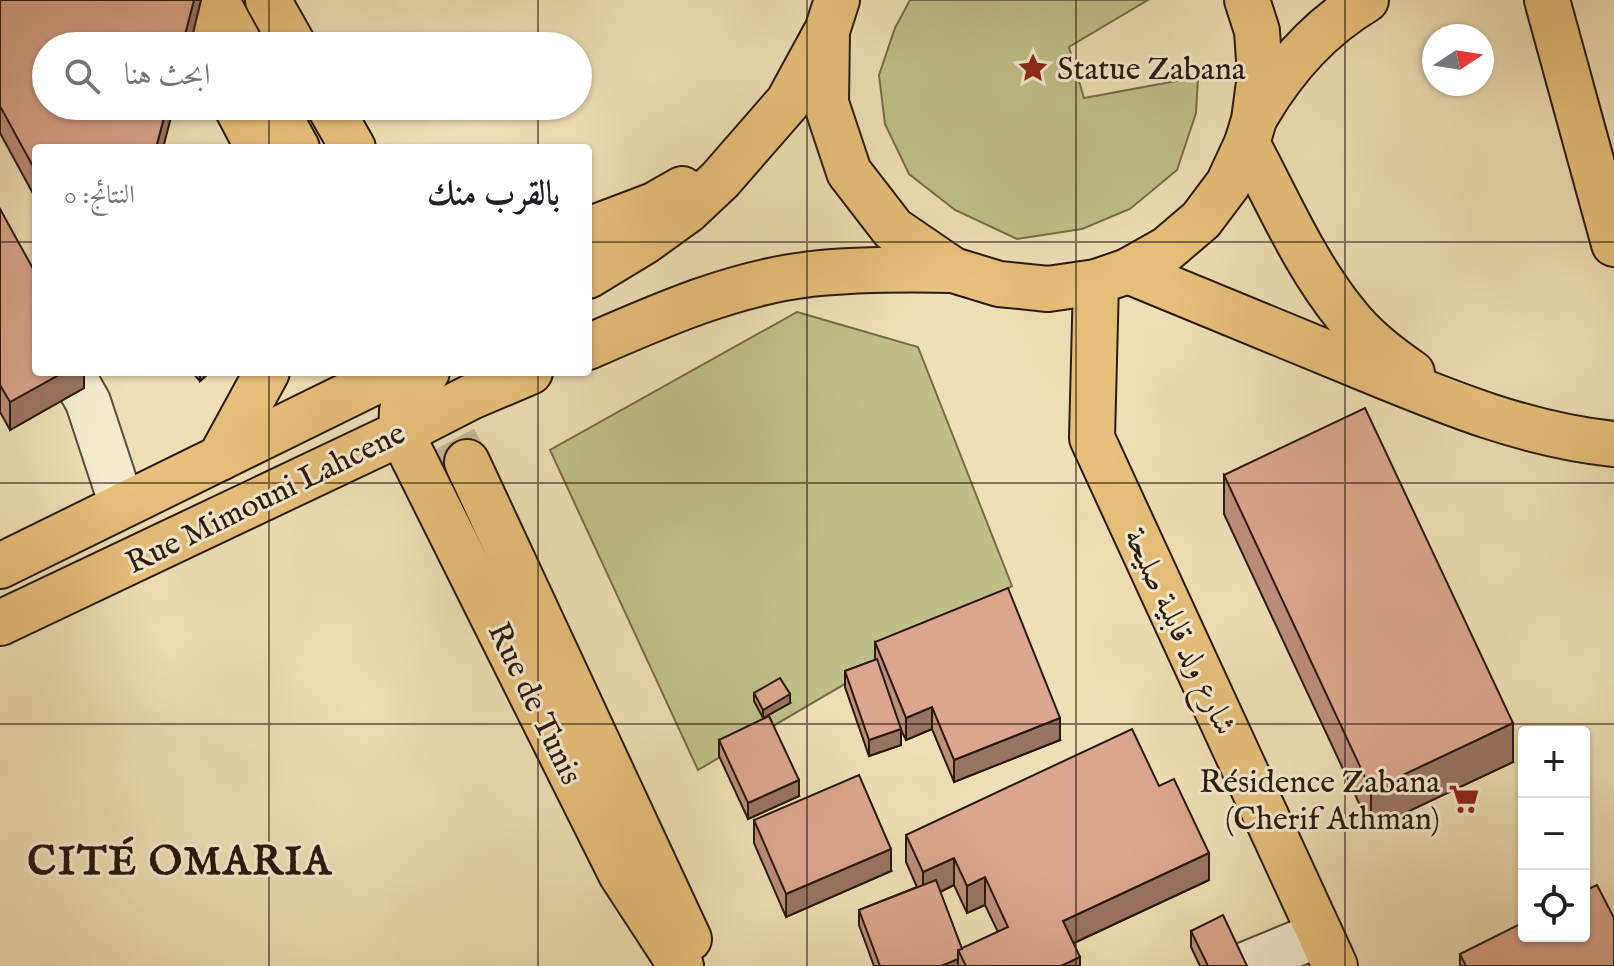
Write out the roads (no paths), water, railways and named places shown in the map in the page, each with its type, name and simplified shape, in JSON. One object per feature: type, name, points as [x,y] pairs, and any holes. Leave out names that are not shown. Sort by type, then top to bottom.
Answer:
[{"type":"main road","points":[[183,0],[199,32]]},
{"type":"main road","points":[[216,0],[233,32]]},
{"type":"main road","points":[[268,0],[286,32]]},
{"type":"main road","points":[[1247,0],[1257,31],[1260,75],[1251,132],[1315,272],[1348,318],[1395,361],[1464,409]]},
{"type":"main road","points":[[831,10],[826,103],[849,172],[893,229],[953,270],[999,284],[1048,289],[1112,276],[1167,249],[1201,220],[1228,184],[1273,87],[1296,57],[1323,31],[1366,0]]},
{"type":"main road","points":[[1547,0],[1614,244]]},
{"type":"main road","points":[[592,274],[687,211],[752,145],[788,102],[831,10]]},
{"type":"main road","points":[[243,120],[256,144]]},
{"type":"main road","points":[[282,120],[295,144]]},
{"type":"main road","points":[[337,120],[351,144]]},
{"type":"main road","points":[[592,228],[654,205],[752,145]]},
{"type":"main road","points":[[592,345],[681,308],[744,287],[807,275],[851,271],[953,270]]},
{"type":"main road","points":[[1112,276],[1464,409],[1528,428],[1614,444]]},
{"type":"main road","name":"شارع ولد قابلية صليحة","points":[[1112,276],[1092,438],[1327,950]]},
{"type":"main road","points":[[220,458],[265,376]]},
{"type":"main road","name":"Rue Mimouni Lahcene","points":[[0,566],[387,376]]},
{"type":"main road","points":[[401,433],[402,410],[424,376]]},
{"type":"main road","name":"Rue Mimouni Lahcene","points":[[0,623],[401,433],[464,384],[508,376]]},
{"type":"main road","name":"Rue de Tunis","points":[[401,433],[621,874],[681,966]]},
{"type":"main road","name":"Rue de Tunis","points":[[467,462],[701,966]]},
{"type":"street","points":[[73,376],[88,402],[122,505]]},
{"type":"street","points":[[1242,966],[1327,950]]},
{"type":"tunnel","points":[[423,381],[467,462]]},
{"type":"place","name":"Statue Zabana","points":[[1033,68]]},
{"type":"place","name":"Résidence Zabana (Cherif Athman)","points":[[1464,799]]},
{"type":"district","name":"CITÉ OMARIA","points":[[180,860]]}]
